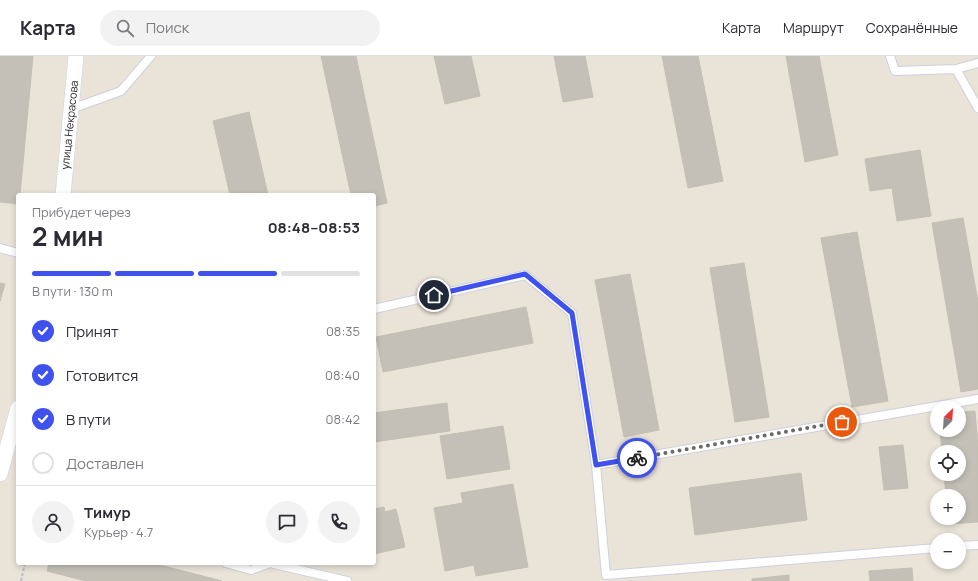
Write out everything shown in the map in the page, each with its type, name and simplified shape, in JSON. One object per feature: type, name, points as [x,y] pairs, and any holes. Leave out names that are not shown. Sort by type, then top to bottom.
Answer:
[{"type":"street","name":"улица Некрасова","points":[[63,193],[76,56]]},
{"type":"street","points":[[0,474],[16,415]]},
{"type":"lane","points":[[71,109],[121,91],[151,56]]},
{"type":"lane","points":[[890,56],[896,71],[956,69],[978,63]]},
{"type":"lane","points":[[956,69],[978,108]]},
{"type":"lane","points":[[0,248],[16,252]]},
{"type":"lane","points":[[376,310],[525,274],[572,313],[596,465],[606,575],[930,549]]},
{"type":"lane","points":[[596,465],[978,399]]},
{"type":"lane","points":[[966,546],[978,545]]},
{"type":"lane","points":[[233,565],[251,570],[265,565]]},
{"type":"lane","points":[[279,565],[347,581]]},
{"type":"path","points":[[21,581],[25,565]]},
{"type":"building","points":[[0,56],[33,56],[20,193],[16,193],[16,204],[0,202]]},
{"type":"building","points":[[321,56],[356,56],[387,203],[376,206],[376,193],[351,193]]},
{"type":"building","points":[[434,56],[471,56],[480,96],[445,104]]},
{"type":"building","points":[[554,56],[585,56],[593,97],[563,102]]},
{"type":"building","points":[[662,56],[698,56],[723,181],[688,188]]},
{"type":"building","points":[[786,56],[819,56],[838,155],[805,162]]},
{"type":"building","points":[[249,112],[268,193],[230,193],[213,121]]},
{"type":"building","points":[[920,150],[931,216],[897,221],[892,188],[870,191],[865,159]]},
{"type":"building","points":[[963,218],[978,302],[978,389],[961,392],[932,223]]},
{"type":"building","points":[[857,232],[888,401],[852,407],[821,238]]},
{"type":"building","points":[[744,263],[769,417],[735,422],[710,268]]},
{"type":"building","points":[[630,274],[659,430],[624,437],[595,280]]},
{"type":"building","points":[[0,283],[5,284],[0,301]]},
{"type":"building","points":[[526,307],[533,343],[383,372],[376,337]]},
{"type":"building","points":[[447,403],[450,431],[376,442],[376,413]]},
{"type":"building","points":[[975,411],[978,446],[978,522],[966,523],[966,489],[945,489],[945,481],[966,481],[966,445],[941,445],[941,437],[966,437],[966,412]]},
{"type":"building","points":[[503,426],[510,469],[447,479],[440,436]]},
{"type":"building","points":[[903,445],[908,488],[884,490],[879,447]]},
{"type":"building","points":[[801,473],[807,520],[695,535],[689,488]]},
{"type":"building","points":[[513,484],[528,567],[476,576],[474,565],[445,571],[434,508],[463,503],[461,493]]},
{"type":"building","points":[[384,507],[385,512],[396,509],[405,547],[376,554],[376,509]]},
{"type":"building","points":[[48,565],[160,565],[222,581],[86,581],[47,571]]},
{"type":"building","points":[[912,568],[913,581],[870,581],[869,571]]},
{"type":"building","points":[[789,575],[789,581],[752,581],[752,579]]},
{"type":"way so far","points":[[637,458],[842,422]]},
{"type":"route","points":[[434,295],[525,274],[572,313],[596,465],[637,458]]}]
